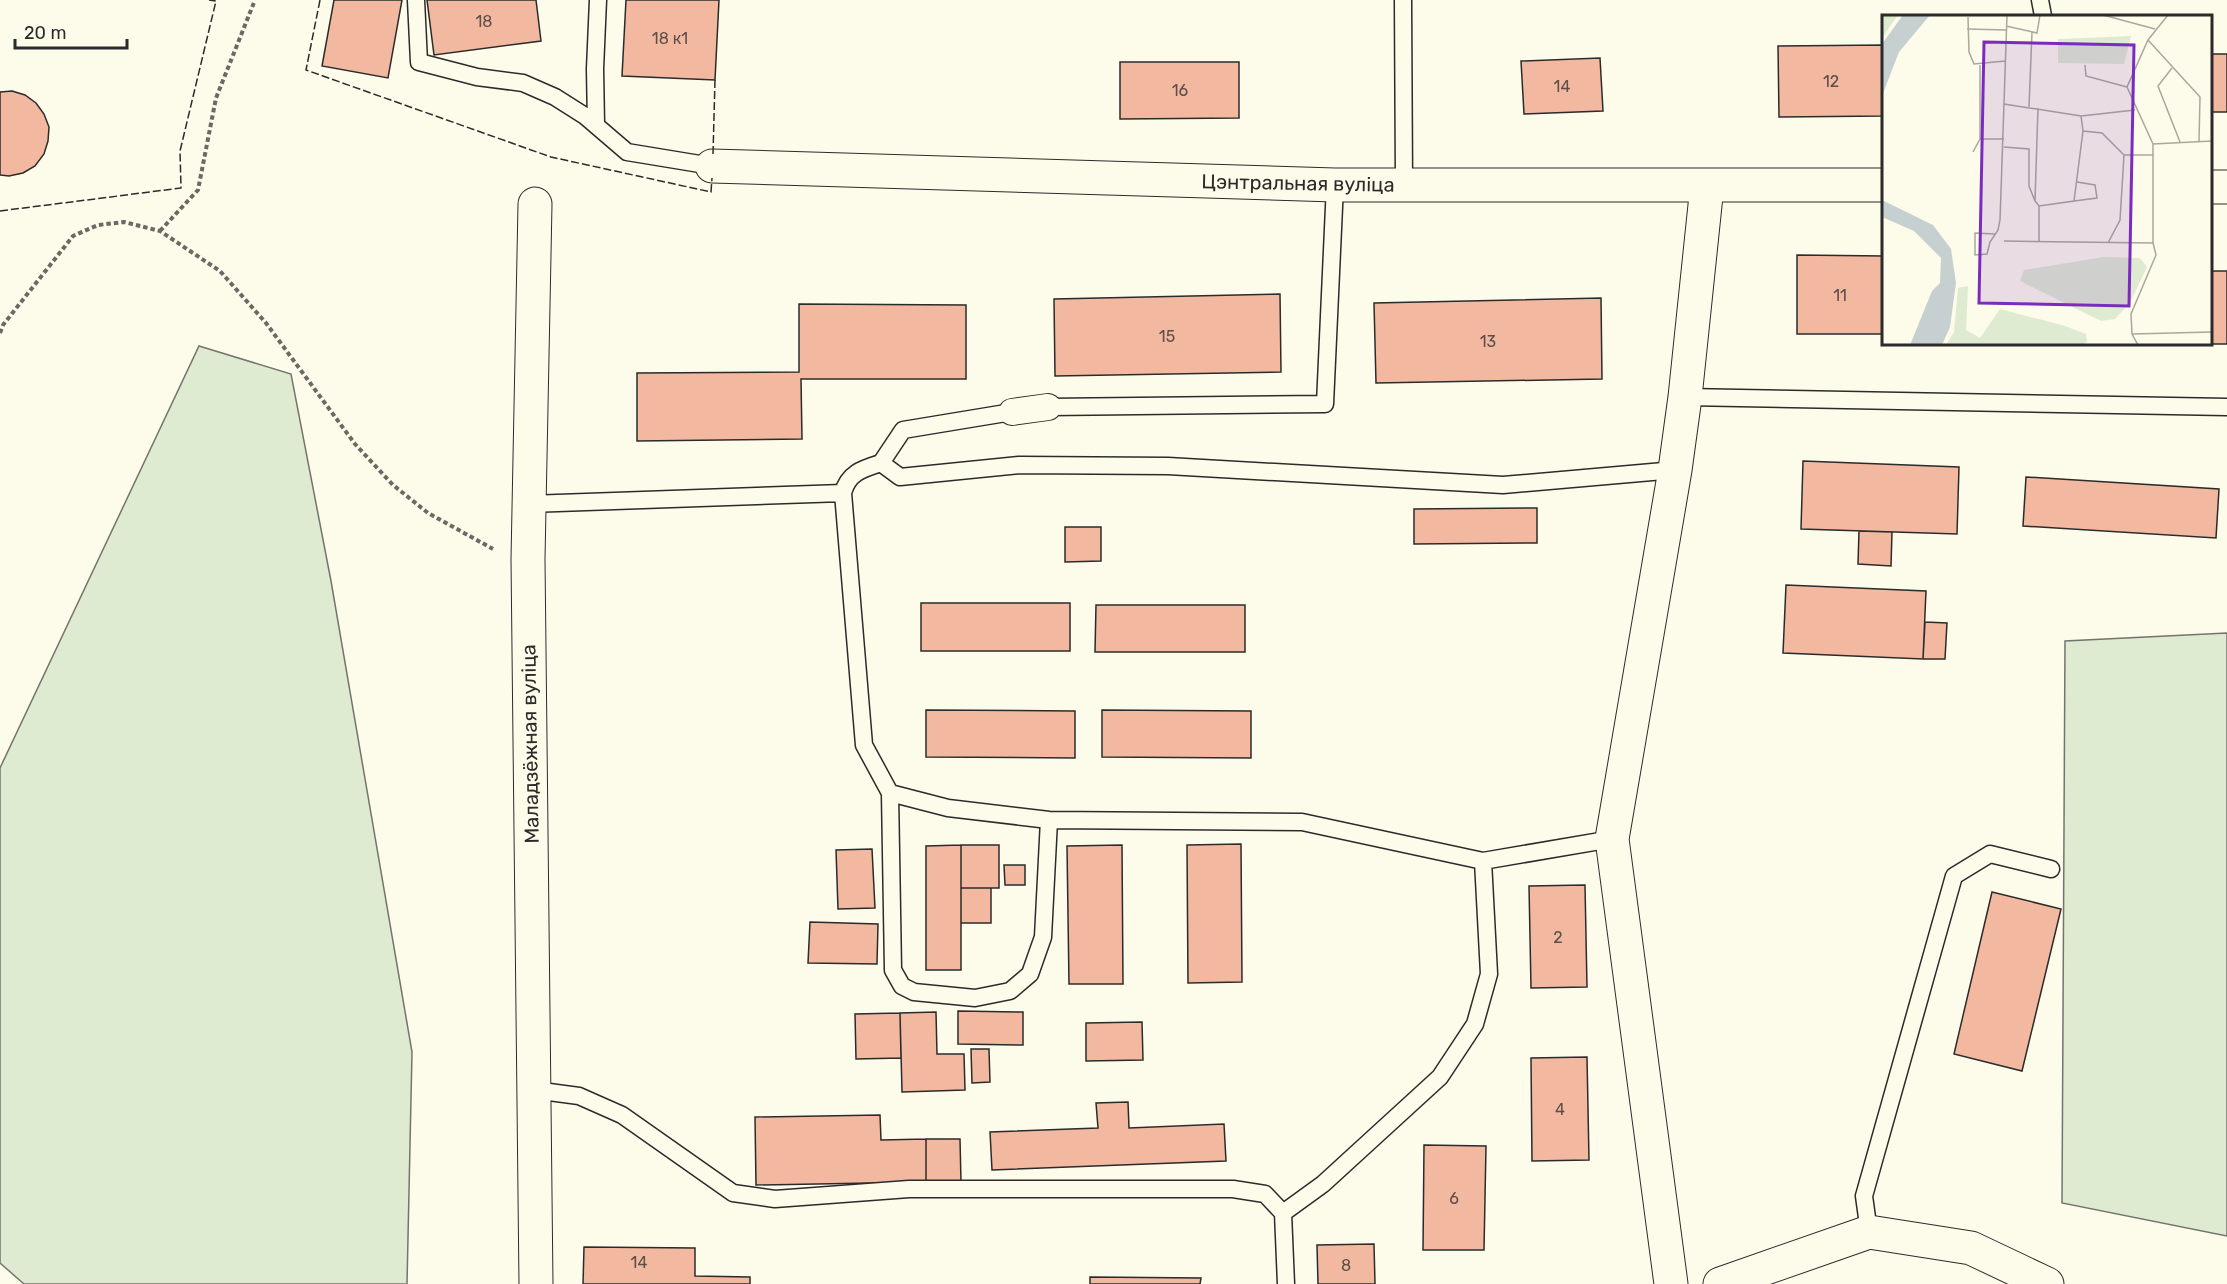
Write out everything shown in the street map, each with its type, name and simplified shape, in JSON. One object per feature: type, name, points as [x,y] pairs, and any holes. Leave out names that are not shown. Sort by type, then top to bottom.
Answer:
[{"type":"street","name":"Цэнтральная вуліца","points":[[712,166],[1335,185],[1882,185]]},
{"type":"street","points":[[1671,1284],[1612,839],[1675,470],[1707,186]]},
{"type":"street","name":"Маладзёжная вуліца","points":[[535,204],[528,559],[536,1284]]},
{"type":"street","points":[[1012,412],[1048,407]]},
{"type":"street","points":[[1720,1284],[1869,1232],[1971,1248],[2047,1284]]},
{"type":"lane","points":[[416,0],[419,62],[477,77],[523,82],[555,97],[585,116],[627,152],[712,166]]},
{"type":"lane","points":[[596,125],[595,69],[598,0]]},
{"type":"lane","points":[[1403,0],[1404,185]]},
{"type":"lane","points":[[2040,0],[2043,15]]},
{"type":"lane","points":[[1048,407],[1325,404],[1335,185]]},
{"type":"lane","points":[[1685,397],[2227,407]]},
{"type":"lane","points":[[1012,412],[903,430],[881,463],[857,470],[845,483],[843,493],[864,745],[890,793],[893,970],[902,986],[914,992],[975,998],[1010,991],[1030,974],[1043,938],[1049,820]]},
{"type":"lane","points":[[881,463],[900,477],[1019,465],[1156,466],[1503,485],[1675,470]]},
{"type":"lane","points":[[529,504],[843,493]]},
{"type":"lane","points":[[890,793],[948,808],[1049,820],[1302,822],[1483,861],[1612,839]]},
{"type":"lane","points":[[1869,1232],[1864,1196],[1954,876],[1990,854],[2051,869]]},
{"type":"lane","points":[[1283,1213],[1323,1184],[1440,1077],[1475,1024],[1489,974],[1483,861]]},
{"type":"lane","points":[[534,1090],[579,1096],[622,1115],[733,1193],[775,1199],[909,1189],[1233,1189],[1265,1194],[1283,1213],[1286,1284]]},
{"type":"path","points":[[160,231],[198,190],[216,98],[255,0]]},
{"type":"path","points":[[0,333],[3,325],[73,236],[98,225],[124,222],[160,231],[220,271],[266,323],[355,444],[393,485],[428,513],[467,535],[499,552],[528,559]]},
{"type":"green space","points":[[199,346],[291,374],[331,581],[412,1052],[407,1284],[24,1284],[0,1263],[0,768]]},
{"type":"green space","points":[[2227,633],[2227,1236],[2062,1203],[2065,641]]},
{"type":"building","points":[[334,0],[402,0],[388,78],[322,66]]},
{"type":"building","points":[[427,0],[536,0],[541,41],[434,55]]},
{"type":"building","points":[[626,0],[719,0],[715,80],[622,76]]},
{"type":"building","points":[[1882,45],[1882,116],[1779,117],[1778,46]]},
{"type":"building","points":[[2212,54],[2227,54],[2227,112],[2212,112]]},
{"type":"building","points":[[1600,58],[1603,111],[1524,114],[1521,61]]},
{"type":"building","points":[[1120,62],[1239,62],[1239,118],[1120,119]]},
{"type":"building","points":[[12,91],[25,95],[36,103],[49,127],[44,154],[35,166],[23,173],[9,176],[0,175],[0,92]]},
{"type":"building","points":[[1797,255],[1882,256],[1882,334],[1797,334]]},
{"type":"building","points":[[2212,271],[2227,271],[2227,344],[2212,344]]},
{"type":"building","points":[[1280,294],[1281,372],[1055,376],[1054,299]]},
{"type":"building","points":[[1601,298],[1602,379],[1376,383],[1374,303]]},
{"type":"building","points":[[799,304],[966,305],[966,379],[801,379],[802,439],[637,441],[637,373],[799,372]]},
{"type":"building","points":[[1803,461],[1959,467],[1957,534],[1801,529]]},
{"type":"building","points":[[2026,477],[2219,489],[2216,538],[2023,526]]},
{"type":"building","points":[[1537,508],[1537,543],[1414,544],[1414,509]]},
{"type":"building","points":[[1065,527],[1101,527],[1101,561],[1065,562]]},
{"type":"building","points":[[1859,531],[1892,532],[1891,566],[1858,564]]},
{"type":"building","points":[[1786,585],[1926,591],[1923,659],[1783,653]]},
{"type":"building","points":[[921,603],[1070,603],[1070,651],[921,651]]},
{"type":"building","points":[[1096,605],[1245,605],[1245,652],[1095,652]]},
{"type":"building","points":[[1925,622],[1947,623],[1945,659],[1923,659]]},
{"type":"building","points":[[926,710],[1075,711],[1075,758],[926,757]]},
{"type":"building","points":[[1102,710],[1251,711],[1251,758],[1102,757]]},
{"type":"building","points":[[1241,844],[1242,982],[1188,983],[1187,845]]},
{"type":"building","points":[[961,845],[999,845],[999,888],[961,888]]},
{"type":"building","points":[[961,845],[961,970],[926,970],[926,846]]},
{"type":"building","points":[[1122,845],[1123,984],[1069,984],[1067,846]]},
{"type":"building","points":[[872,849],[875,908],[838,909],[836,850]]},
{"type":"building","points":[[1004,865],[1025,865],[1025,885],[1005,885]]},
{"type":"building","points":[[1585,885],[1587,987],[1531,988],[1529,886]]},
{"type":"building","points":[[961,888],[991,888],[991,923],[961,923]]},
{"type":"building","points":[[1992,892],[2061,909],[2022,1071],[1954,1054]]},
{"type":"building","points":[[810,922],[878,924],[877,964],[808,963]]},
{"type":"building","points":[[958,1011],[1023,1012],[1023,1045],[958,1044]]},
{"type":"building","points":[[936,1012],[937,1054],[964,1054],[965,1090],[902,1092],[900,1013]]},
{"type":"building","points":[[900,1013],[901,1058],[856,1059],[855,1014]]},
{"type":"building","points":[[1142,1022],[1143,1060],[1086,1061],[1086,1023]]},
{"type":"building","points":[[971,1049],[989,1049],[990,1082],[972,1083]]},
{"type":"building","points":[[1587,1057],[1589,1160],[1532,1161],[1531,1058]]},
{"type":"building","points":[[1128,1102],[1129,1128],[1224,1124],[1226,1161],[992,1170],[990,1132],[1098,1128],[1096,1103]]},
{"type":"building","points":[[880,1115],[881,1140],[926,1139],[926,1182],[756,1185],[755,1117]]},
{"type":"building","points":[[926,1139],[960,1139],[961,1182],[926,1182]]},
{"type":"building","points":[[1424,1145],[1486,1146],[1484,1250],[1423,1250]]},
{"type":"building","points":[[1374,1244],[1375,1284],[1318,1284],[1317,1245]]},
{"type":"building","points":[[584,1247],[695,1248],[695,1276],[750,1277],[750,1284],[583,1284]]},
{"type":"building","points":[[1090,1277],[1201,1278],[1200,1284],[1090,1284]]},
{"type":"fence","points":[[0,211],[181,188],[180,151],[216,1],[209,0]]},
{"type":"fence","points":[[320,0],[306,70],[551,157],[711,192],[712,178]]},
{"type":"fence","points":[[713,154],[715,80]]}]
